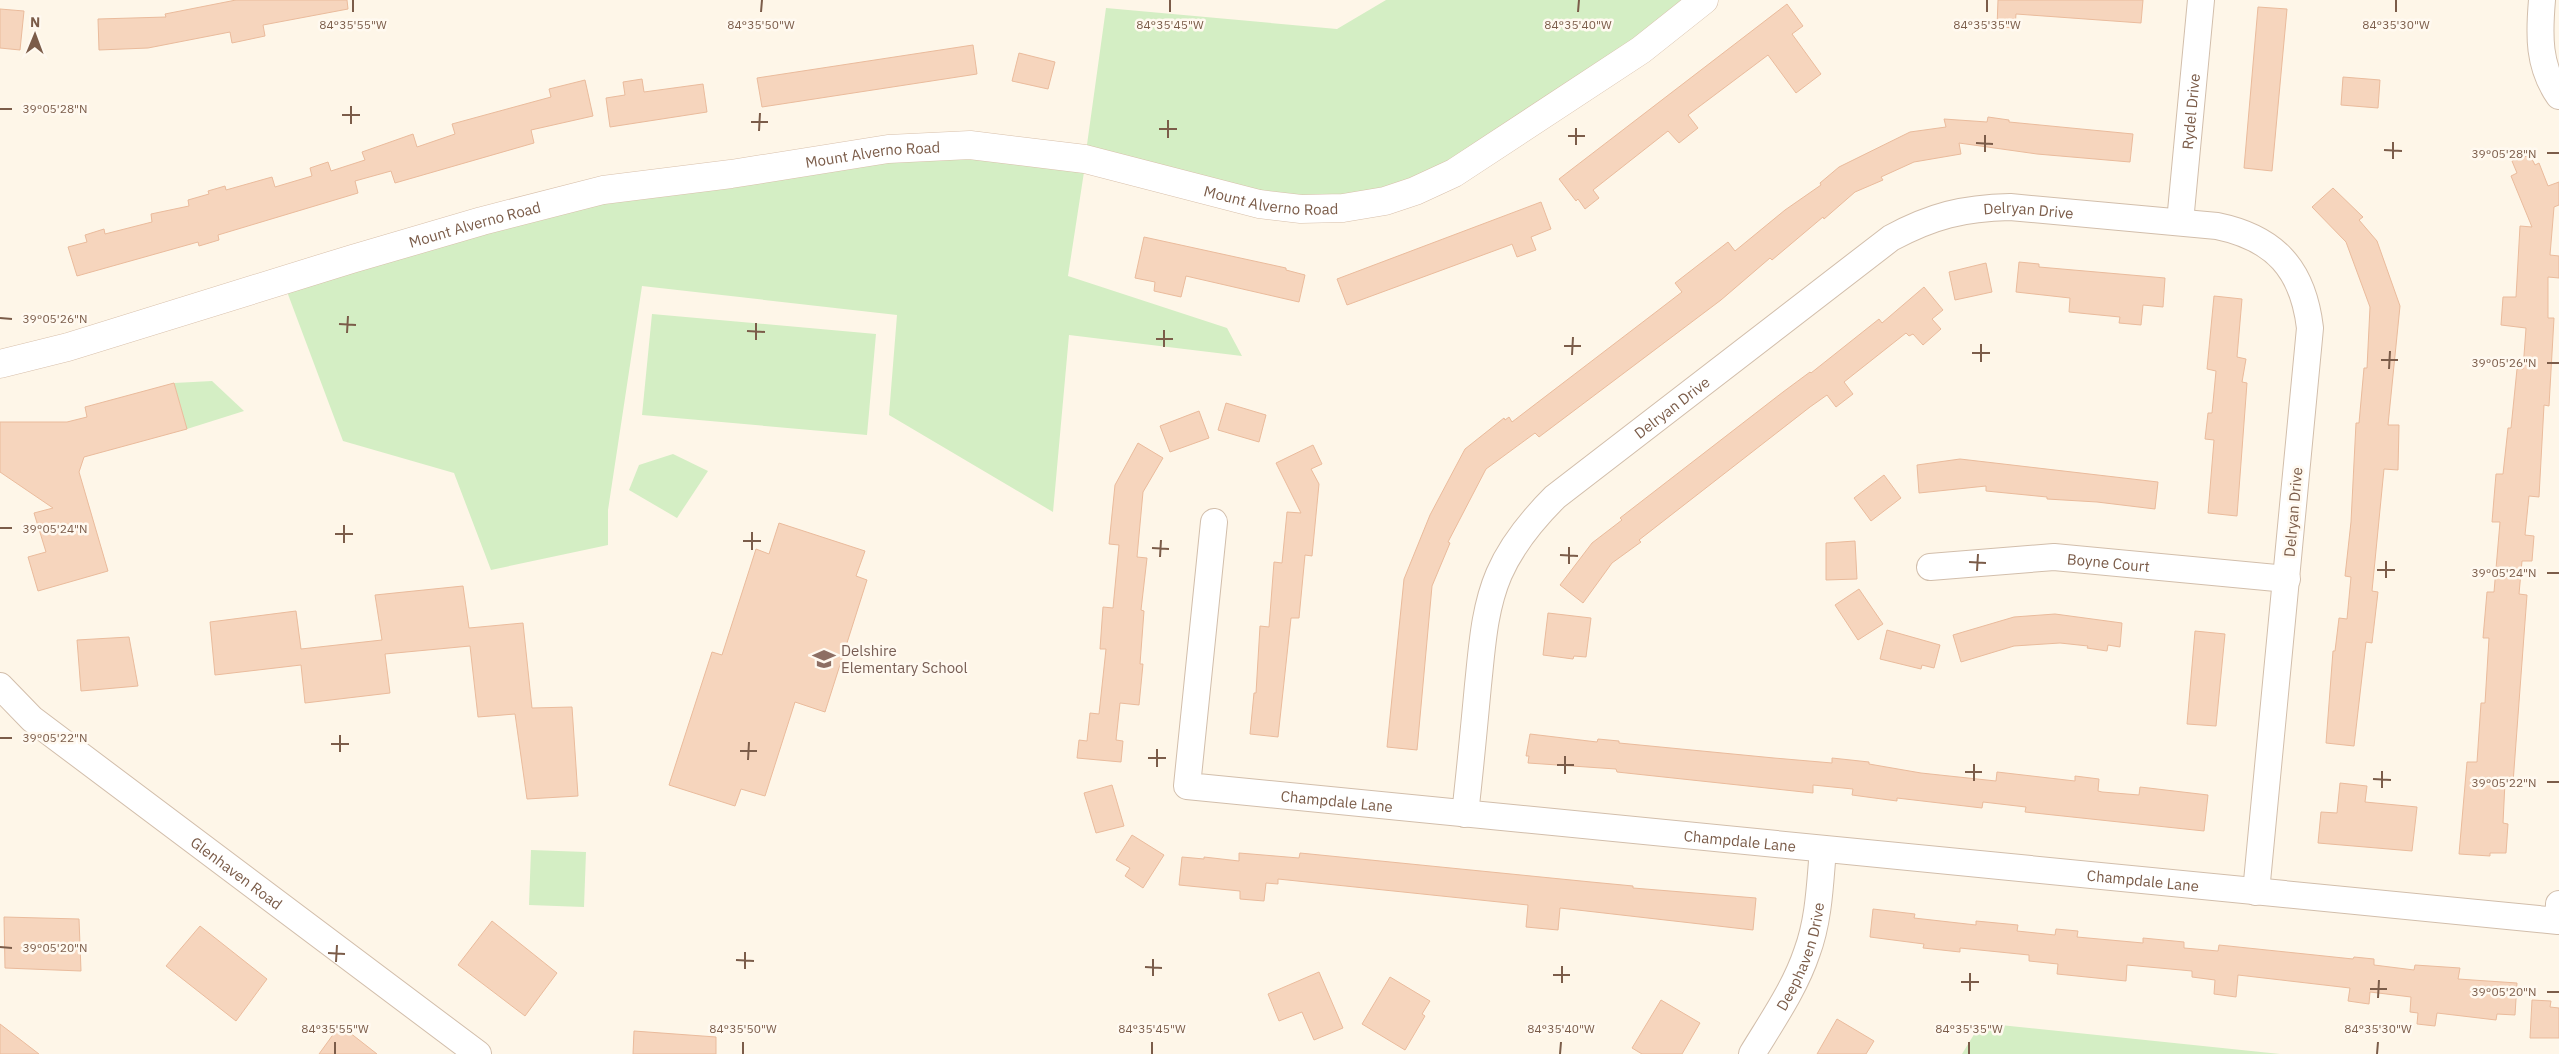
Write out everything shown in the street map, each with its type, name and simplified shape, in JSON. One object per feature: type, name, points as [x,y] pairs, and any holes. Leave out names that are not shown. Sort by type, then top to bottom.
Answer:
[{"type":"street","name":"Mount Alverno Road","points":[[0,364],[68,347],[473,224],[603,190],[731,174],[888,149],[970,145],[1085,159],[1259,204],[1301,209],[1343,208],[1385,201],[1415,191],[1454,173],[1641,50],[1704,0]]},
{"type":"street","name":"Rydel Drive","points":[[2180,222],[2201,0]]},
{"type":"street","points":[[2542,0],[2540,48],[2544,68],[2559,96]]},
{"type":"street","name":"Delryan Drive","points":[[1466,814],[1483,634],[1489,603],[1499,574],[1513,546],[1532,520],[1554,498],[1891,238],[1918,223],[1948,213],[1978,208],[2010,207],[2180,222],[2238,230],[2258,238],[2275,251],[2290,267],[2301,286],[2308,306],[2310,328],[2256,892]]},
{"type":"street","name":"Champdale Lane","points":[[1214,522],[1187,786],[2256,892],[2558,912]]},
{"type":"street","name":"Boyne Court","points":[[1930,567],[2054,557],[2287,579]]},
{"type":"street","name":"Glenhaven Road","points":[[0,686],[32,719],[478,1054]]},
{"type":"street","name":"Deephaven Drive","points":[[1752,1054],[1798,975],[1808,951],[1816,916],[1823,849]]},
{"type":"green space","points":[[1386,0],[1704,0],[1454,173],[1343,208],[1086,159],[1068,276],[1227,328],[1242,356],[1069,335],[1053,512],[889,415],[897,315],[642,286],[608,510],[608,545],[491,570],[454,473],[343,441],[283,281],[482,221],[888,149],[1085,159],[1106,8],[1337,29]]},
{"type":"green space","points":[[652,314],[876,334],[867,435],[642,415]]},
{"type":"green space","points":[[212,381],[244,411],[187,429],[174,383]]},
{"type":"green space","points":[[673,454],[708,471],[677,518],[629,490],[639,465]]},
{"type":"green space","points":[[531,850],[586,852],[584,907],[529,905]]},
{"type":"green space","points":[[1981,1023],[2280,1054],[1962,1054]]},
{"type":"building","points":[[236,0],[347,0],[348,9],[263,25],[265,36],[232,43],[230,32],[148,48],[99,50],[98,19],[166,17],[165,14]]},
{"type":"building","points":[[1998,0],[2143,0],[2141,23],[2016,14],[2015,28],[1997,27]]},
{"type":"building","points":[[1787,4],[1803,26],[1792,34],[1821,74],[1796,93],[1768,55],[1688,115],[1698,128],[1679,143],[1668,131],[1593,190],[1599,198],[1585,209],[1578,199],[1576,201],[1559,179]]},
{"type":"building","points":[[2258,7],[2287,9],[2272,171],[2244,168]]},
{"type":"building","points":[[0,9],[24,11],[20,50],[0,48]]},
{"type":"building","points":[[973,45],[977,74],[762,107],[757,78]]},
{"type":"building","points":[[1019,53],[1055,62],[1048,89],[1012,81]]},
{"type":"building","points":[[2343,77],[2380,80],[2378,108],[2341,105]]},
{"type":"building","points":[[642,79],[644,92],[703,84],[707,112],[610,127],[606,98],[625,95],[623,82]]},
{"type":"building","points":[[585,80],[593,116],[531,130],[534,143],[395,183],[391,171],[355,181],[358,193],[218,235],[219,240],[199,246],[198,242],[77,276],[68,247],[87,242],[85,235],[104,229],[105,234],[152,222],[151,214],[189,206],[188,200],[209,194],[208,191],[225,186],[226,190],[272,177],[275,187],[312,176],[310,168],[328,162],[331,171],[365,160],[362,152],[413,134],[417,147],[455,134],[452,124],[551,97],[549,89]]},
{"type":"building","points":[[1988,117],[2009,120],[2009,122],[2133,134],[2130,162],[2037,154],[1959,143],[1961,154],[1914,162],[1881,177],[1883,180],[1855,192],[1772,260],[1770,258],[1721,300],[1539,437],[1535,433],[1486,469],[1448,542],[1450,543],[1432,586],[1417,750],[1387,747],[1404,579],[1430,515],[1465,449],[1504,418],[1505,420],[1509,417],[1512,422],[1682,292],[1675,283],[1728,242],[1735,251],[1785,210],[1821,185],[1820,183],[1839,167],[1910,132],[1946,127],[1944,119],[1987,122]]},
{"type":"building","points":[[2530,155],[2535,165],[2539,163],[2548,186],[2559,182],[2559,205],[2554,207],[2550,255],[2559,256],[2559,278],[2548,277],[2548,318],[2554,318],[2549,406],[2544,405],[2539,497],[2529,496],[2525,535],[2534,536],[2532,561],[2522,561],[2519,594],[2527,595],[2513,783],[2505,782],[2503,823],[2508,824],[2506,853],[2490,853],[2490,856],[2459,854],[2467,762],[2477,762],[2481,703],[2485,703],[2489,638],[2483,638],[2487,592],[2494,592],[2500,522],[2492,522],[2496,474],[2503,474],[2508,428],[2511,428],[2517,369],[2523,369],[2526,328],[2501,325],[2503,297],[2516,297],[2520,226],[2532,227],[2511,176],[2517,173],[2512,161]]},
{"type":"building","points":[[2333,188],[2363,217],[2359,220],[2377,241],[2400,306],[2388,425],[2399,425],[2398,470],[2384,469],[2372,591],[2378,592],[2372,643],[2366,642],[2354,746],[2326,743],[2333,651],[2335,651],[2339,618],[2347,619],[2351,577],[2345,576],[2351,522],[2356,423],[2359,423],[2364,368],[2367,368],[2370,307],[2346,242],[2312,207]]},
{"type":"building","points":[[1541,202],[1551,229],[1531,237],[1536,250],[1517,257],[1512,244],[1347,305],[1337,279]]},
{"type":"building","points":[[1144,237],[1286,268],[1286,270],[1305,275],[1299,302],[1186,276],[1181,297],[1154,291],[1155,282],[1135,278]]},
{"type":"building","points":[[2019,262],[2039,264],[2039,267],[2165,278],[2163,307],[2143,305],[2141,325],[2119,323],[2120,317],[2069,312],[2070,298],[2016,292]]},
{"type":"building","points":[[1986,263],[1992,292],[1955,300],[1949,272]]},
{"type":"building","points":[[1924,287],[1943,310],[1932,319],[1941,329],[1923,345],[1913,334],[1909,336],[1906,333],[1844,382],[1853,394],[1836,407],[1827,395],[1810,407],[1612,563],[1583,603],[1560,585],[1592,543],[1622,520],[1620,518],[1879,319],[1882,323]]},
{"type":"building","points":[[2214,296],[2242,299],[2237,357],[2246,359],[2242,382],[2247,383],[2237,516],[2208,513],[2214,440],[2205,439],[2208,413],[2212,413],[2216,371],[2207,369]]},
{"type":"building","points":[[174,383],[187,429],[84,457],[79,472],[108,571],[38,591],[28,557],[46,552],[34,513],[53,508],[0,472],[0,422],[67,422],[87,417],[85,407]]},
{"type":"building","points":[[1226,403],[1266,415],[1259,442],[1218,430]]},
{"type":"building","points":[[1199,411],[1209,438],[1170,452],[1160,426]]},
{"type":"building","points":[[1138,443],[1163,458],[1143,492],[1137,557],[1147,558],[1141,610],[1144,611],[1140,664],[1143,664],[1139,705],[1120,703],[1116,740],[1123,741],[1121,762],[1077,758],[1079,740],[1087,741],[1090,713],[1099,714],[1106,649],[1100,649],[1103,607],[1113,608],[1119,545],[1109,544],[1115,485]]},
{"type":"building","points":[[1313,445],[1322,464],[1311,469],[1319,484],[1312,556],[1305,555],[1299,618],[1291,618],[1278,737],[1250,734],[1254,693],[1256,693],[1260,626],[1269,627],[1274,562],[1282,563],[1287,512],[1301,513],[1276,463]]},
{"type":"building","points":[[1960,459],[2158,482],[2155,509],[1986,491],[1986,486],[1919,493],[1917,465]]},
{"type":"building","points":[[1884,475],[1901,498],[1871,521],[1854,498]]},
{"type":"building","points":[[779,523],[865,551],[856,576],[867,580],[825,712],[795,702],[765,796],[741,789],[735,806],[669,785],[712,652],[722,655],[756,549],[769,554]]},
{"type":"building","points":[[1855,541],[1857,579],[1826,580],[1826,543]]},
{"type":"building","points":[[463,586],[469,628],[523,623],[532,708],[572,707],[578,796],[527,799],[515,714],[478,717],[470,646],[385,654],[390,693],[305,703],[301,665],[215,675],[210,622],[296,611],[301,649],[382,640],[375,595]]},
{"type":"building","points":[[1859,589],[1883,624],[1858,640],[1835,605]]},
{"type":"building","points":[[1548,613],[1591,618],[1586,657],[1574,656],[1573,659],[1543,655]]},
{"type":"building","points":[[2055,614],[2122,623],[2120,647],[2108,645],[2107,651],[2087,648],[2088,646],[2060,643],[2014,646],[1961,662],[1953,635],[2014,617]]},
{"type":"building","points":[[1887,630],[1940,645],[1934,668],[1922,665],[1921,669],[1880,659]]},
{"type":"building","points":[[2195,631],[2225,634],[2216,726],[2187,724]]},
{"type":"building","points":[[129,637],[138,686],[81,691],[77,640]]},
{"type":"building","points":[[1530,734],[1597,742],[1598,739],[1619,741],[1619,743],[1832,763],[1832,758],[1869,762],[1869,764],[1921,773],[1996,781],[1997,772],[2075,781],[2075,776],[2099,779],[2098,791],[2102,792],[2139,795],[2140,787],[2208,795],[2204,831],[2025,812],[2026,807],[1983,802],[1982,808],[1897,798],[1897,801],[1852,795],[1853,789],[1813,785],[1813,793],[1617,772],[1616,769],[1528,763],[1529,756],[1526,756]]},
{"type":"building","points":[[2340,783],[2367,786],[2365,802],[2417,807],[2412,851],[2318,843],[2321,812],[2337,813]]},
{"type":"building","points":[[1112,785],[1124,826],[1096,833],[1084,793]]},
{"type":"building","points":[[1132,835],[1164,855],[1143,888],[1125,876],[1130,868],[1116,860]]},
{"type":"building","points":[[1239,853],[1299,858],[1300,853],[1633,886],[1633,888],[1756,898],[1753,930],[1560,908],[1558,930],[1526,927],[1528,905],[1278,879],[1278,884],[1266,883],[1264,901],[1240,899],[1240,891],[1179,885],[1182,857],[1204,859],[1204,857],[1239,861]]},
{"type":"building","points":[[1873,909],[1915,914],[1914,918],[1976,925],[1976,921],[2018,925],[2017,931],[2055,935],[2056,929],[2078,931],[2077,937],[2143,943],[2143,938],[2184,942],[2184,948],[2218,951],[2219,945],[2353,959],[2354,957],[2374,959],[2374,965],[2414,970],[2415,965],[2460,968],[2458,979],[2517,983],[2515,1015],[2497,1014],[2496,1020],[2437,1013],[2435,1026],[2417,1024],[2418,1013],[2410,1012],[2411,997],[2370,992],[2369,1004],[2348,1001],[2350,988],[2238,975],[2236,997],[2214,994],[2215,980],[2192,977],[2192,971],[2127,965],[2126,981],[2057,974],[2058,964],[2029,961],[2029,955],[1960,948],[1960,952],[1923,948],[1924,944],[1870,937]]},
{"type":"building","points":[[4,917],[79,919],[81,971],[5,968]]},
{"type":"building","points":[[492,921],[557,973],[525,1016],[458,965]]},
{"type":"building","points":[[200,926],[267,979],[236,1021],[166,966]]},
{"type":"building","points":[[1319,972],[1343,1028],[1314,1040],[1302,1012],[1279,1021],[1268,994]]},
{"type":"building","points":[[1390,977],[1430,1001],[1422,1014],[1425,1016],[1405,1050],[1362,1024]]},
{"type":"building","points":[[1661,1000],[1700,1023],[1682,1054],[1642,1054],[1632,1048]]},
{"type":"building","points":[[2532,1000],[2551,1001],[2550,1007],[2559,1008],[2559,1038],[2530,1038]]},
{"type":"building","points":[[1837,1019],[1874,1041],[1866,1054],[1817,1054]]},
{"type":"building","points":[[0,1024],[39,1054],[0,1054]]},
{"type":"building","points":[[340,1025],[377,1054],[319,1054]]},
{"type":"building","points":[[634,1031],[716,1037],[716,1054],[633,1054]]},
{"type":"place","name":"Delshire Elementary School","points":[[824,659]]}]
